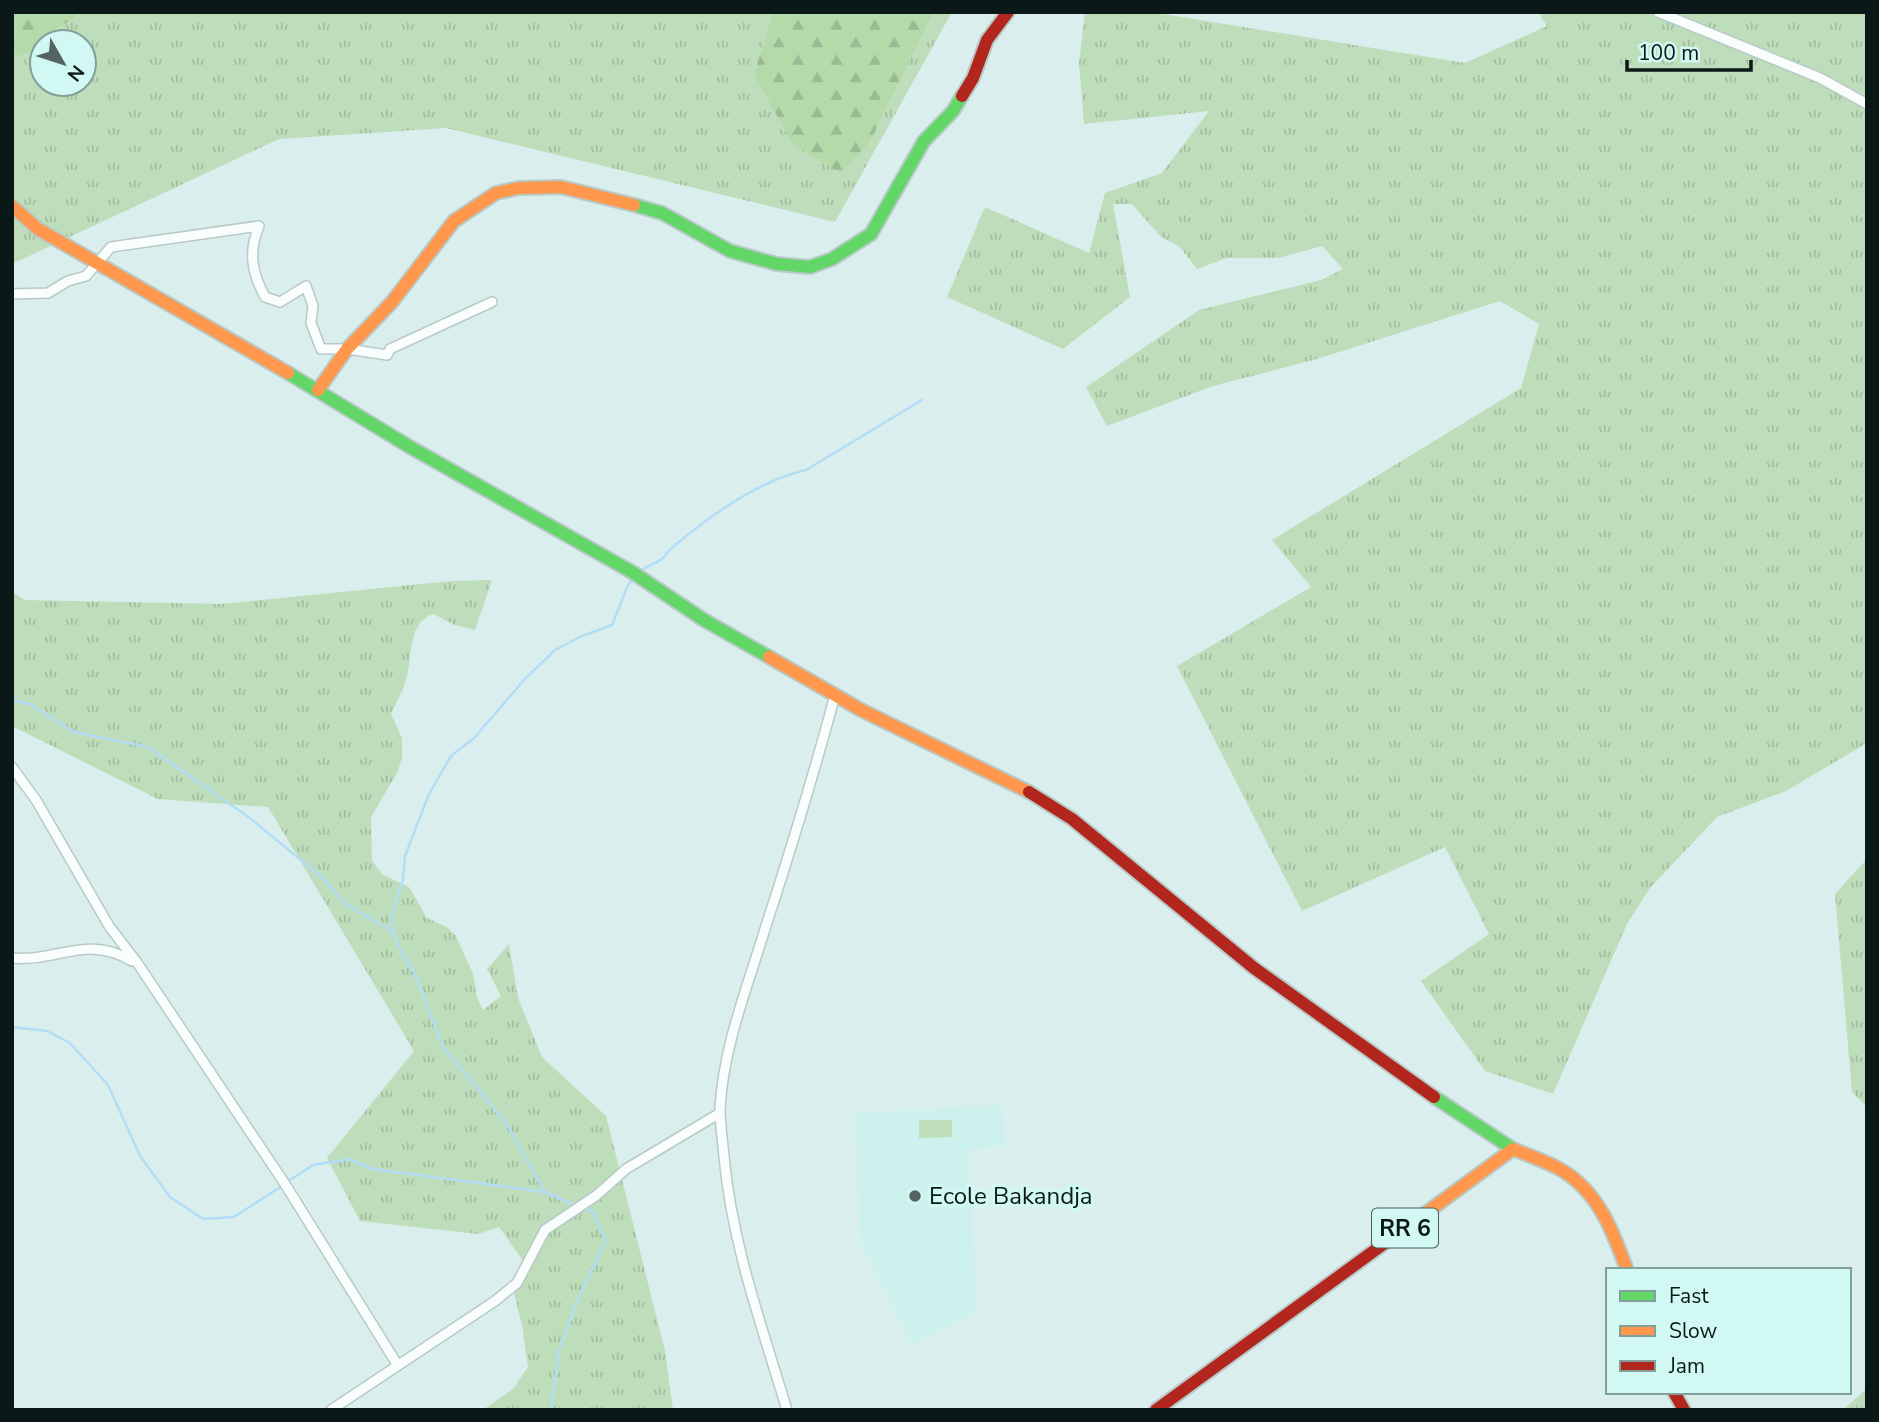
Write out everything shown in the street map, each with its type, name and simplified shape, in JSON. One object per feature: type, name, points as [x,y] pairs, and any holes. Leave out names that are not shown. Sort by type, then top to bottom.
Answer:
[{"type":"main road","points":[[318,390],[347,349],[392,302],[454,221],[496,193],[519,188],[561,187],[662,213],[730,251],[776,264],[810,267],[832,259],[871,234],[924,141],[953,111],[973,78],[987,40],[1008,12]]},
{"type":"main road","points":[[12,206],[38,229],[96,264],[318,390],[410,447],[645,579],[704,620],[835,695],[1038,797],[1072,819],[1254,968],[1437,1099],[1513,1149],[1565,1171],[1595,1198],[1611,1227],[1626,1268]]},
{"type":"main road","name":"RR 6","points":[[1156,1410],[1513,1149]]},
{"type":"main road","points":[[1675,1394],[1684,1410]]},
{"type":"street","points":[[1658,12],[1820,78],[1867,104]]},
{"type":"street","points":[[12,294],[48,293],[68,281],[86,276],[111,247],[259,226],[252,242],[256,281],[265,297],[280,303],[306,286],[313,306],[311,323],[321,349],[347,349],[387,355],[390,349],[492,302]]},
{"type":"street","points":[[783,1407],[735,1232],[728,1196],[720,1113],[723,1077],[733,1034],[808,795],[835,695]]},
{"type":"street","points":[[12,767],[36,800],[109,926],[138,964],[285,1184],[397,1364]]},
{"type":"street","points":[[12,958],[32,960],[97,948],[118,953],[138,964]]},
{"type":"street","points":[[331,1410],[495,1301],[517,1283],[545,1230],[597,1195],[626,1169],[720,1113]]},
{"type":"shaded area","name":"Ecole Bakandja","points":[[1003,1105],[1005,1146],[969,1149],[976,1312],[912,1345],[861,1244],[855,1113]]},
{"type":"green space","points":[[12,12],[78,12],[75,18],[58,28],[28,28],[28,54],[12,57]]},
{"type":"green space","points":[[78,12],[773,12],[754,74],[838,173],[869,143],[934,12],[952,12],[835,222],[446,128],[279,139],[12,264],[12,57],[28,54],[28,98],[98,98],[98,28],[58,28],[75,18]]},
{"type":"green space","points":[[773,12],[934,12],[869,143],[840,173],[793,145],[754,74]]},
{"type":"green space","points":[[1085,12],[1151,12],[1465,63],[1547,26],[1538,12],[1867,12],[1867,743],[1786,791],[1717,817],[1650,888],[1627,924],[1553,1094],[1485,1071],[1421,981],[1489,934],[1445,847],[1302,911],[1177,666],[1311,587],[1272,540],[1521,388],[1539,324],[1500,301],[1317,359],[1213,386],[1107,426],[1086,387],[1199,310],[1321,280],[1343,269],[1322,246],[1279,258],[1227,258],[1197,269],[1179,246],[1161,237],[1132,204],[1113,204],[1130,297],[1063,349],[947,297],[985,207],[1089,253],[1105,193],[1162,173],[1209,111],[1084,124],[1079,64]]},
{"type":"green space","points":[[492,580],[475,630],[455,625],[433,614],[424,619],[414,634],[405,683],[391,714],[402,738],[402,758],[397,773],[371,817],[372,861],[383,875],[409,887],[427,918],[447,927],[456,936],[473,974],[477,998],[483,1010],[501,996],[487,969],[509,944],[518,998],[542,1057],[606,1116],[665,1351],[673,1410],[483,1410],[513,1389],[528,1367],[514,1294],[526,1265],[499,1227],[478,1234],[360,1221],[327,1158],[414,1051],[268,807],[158,799],[12,726],[12,592],[25,600],[221,604],[451,581]]},
{"type":"green space","points":[[1867,859],[1867,1107],[1852,1092],[1835,894]]},
{"type":"green space","points":[[919,1120],[952,1120],[952,1137],[919,1138]]},
{"type":"green space","points":[[1867,1387],[1867,1410],[1843,1410],[1865,1390]]},
{"type":"waterway","points":[[640,572],[663,558],[689,534],[736,500],[770,482],[806,470],[922,400]]},
{"type":"waterway","points":[[545,1192],[506,1123],[443,1047],[414,972],[393,932],[391,918],[403,879],[405,856],[429,794],[451,756],[474,738],[524,680],[555,650],[612,625],[633,579]]},
{"type":"waterway","points":[[12,700],[30,704],[74,732],[148,747],[250,818],[325,880],[344,903],[393,932]]},
{"type":"waterway","points":[[12,1027],[47,1031],[70,1043],[108,1085],[140,1156],[170,1197],[203,1219],[234,1217],[282,1186]]},
{"type":"waterway","points":[[287,1182],[313,1165],[350,1159],[372,1169],[545,1192],[577,1206]]},
{"type":"waterway","points":[[551,1410],[559,1351],[578,1299],[606,1241],[593,1212],[583,1208]]},
{"type":"traffic: fast","points":[[634,205],[662,213],[730,251],[777,264],[810,267],[832,259],[871,234],[924,141],[953,111],[962,96]]},
{"type":"traffic: fast","points":[[288,373],[410,447],[632,572],[704,620],[769,657]]},
{"type":"traffic: fast","points":[[1434,1097],[1513,1149]]},
{"type":"traffic: slow","points":[[318,390],[347,349],[392,302],[454,221],[496,193],[519,188],[561,187],[634,205]]},
{"type":"traffic: slow","points":[[12,206],[38,229],[288,373]]},
{"type":"traffic: slow","points":[[769,657],[861,710],[1029,792]]},
{"type":"traffic: slow","points":[[1404,1229],[1513,1149],[1563,1171],[1586,1190],[1603,1214],[1626,1268]]},
{"type":"traffic: jam","points":[[962,96],[973,78],[987,40],[1008,12]]},
{"type":"traffic: jam","points":[[1029,792],[1072,819],[1254,968],[1434,1097]]},
{"type":"traffic: jam","points":[[1156,1410],[1404,1229]]},
{"type":"traffic: jam","points":[[1675,1394],[1684,1410]]},
{"type":"place","name":"Ecole Bakandja","points":[[915,1196]]}]
